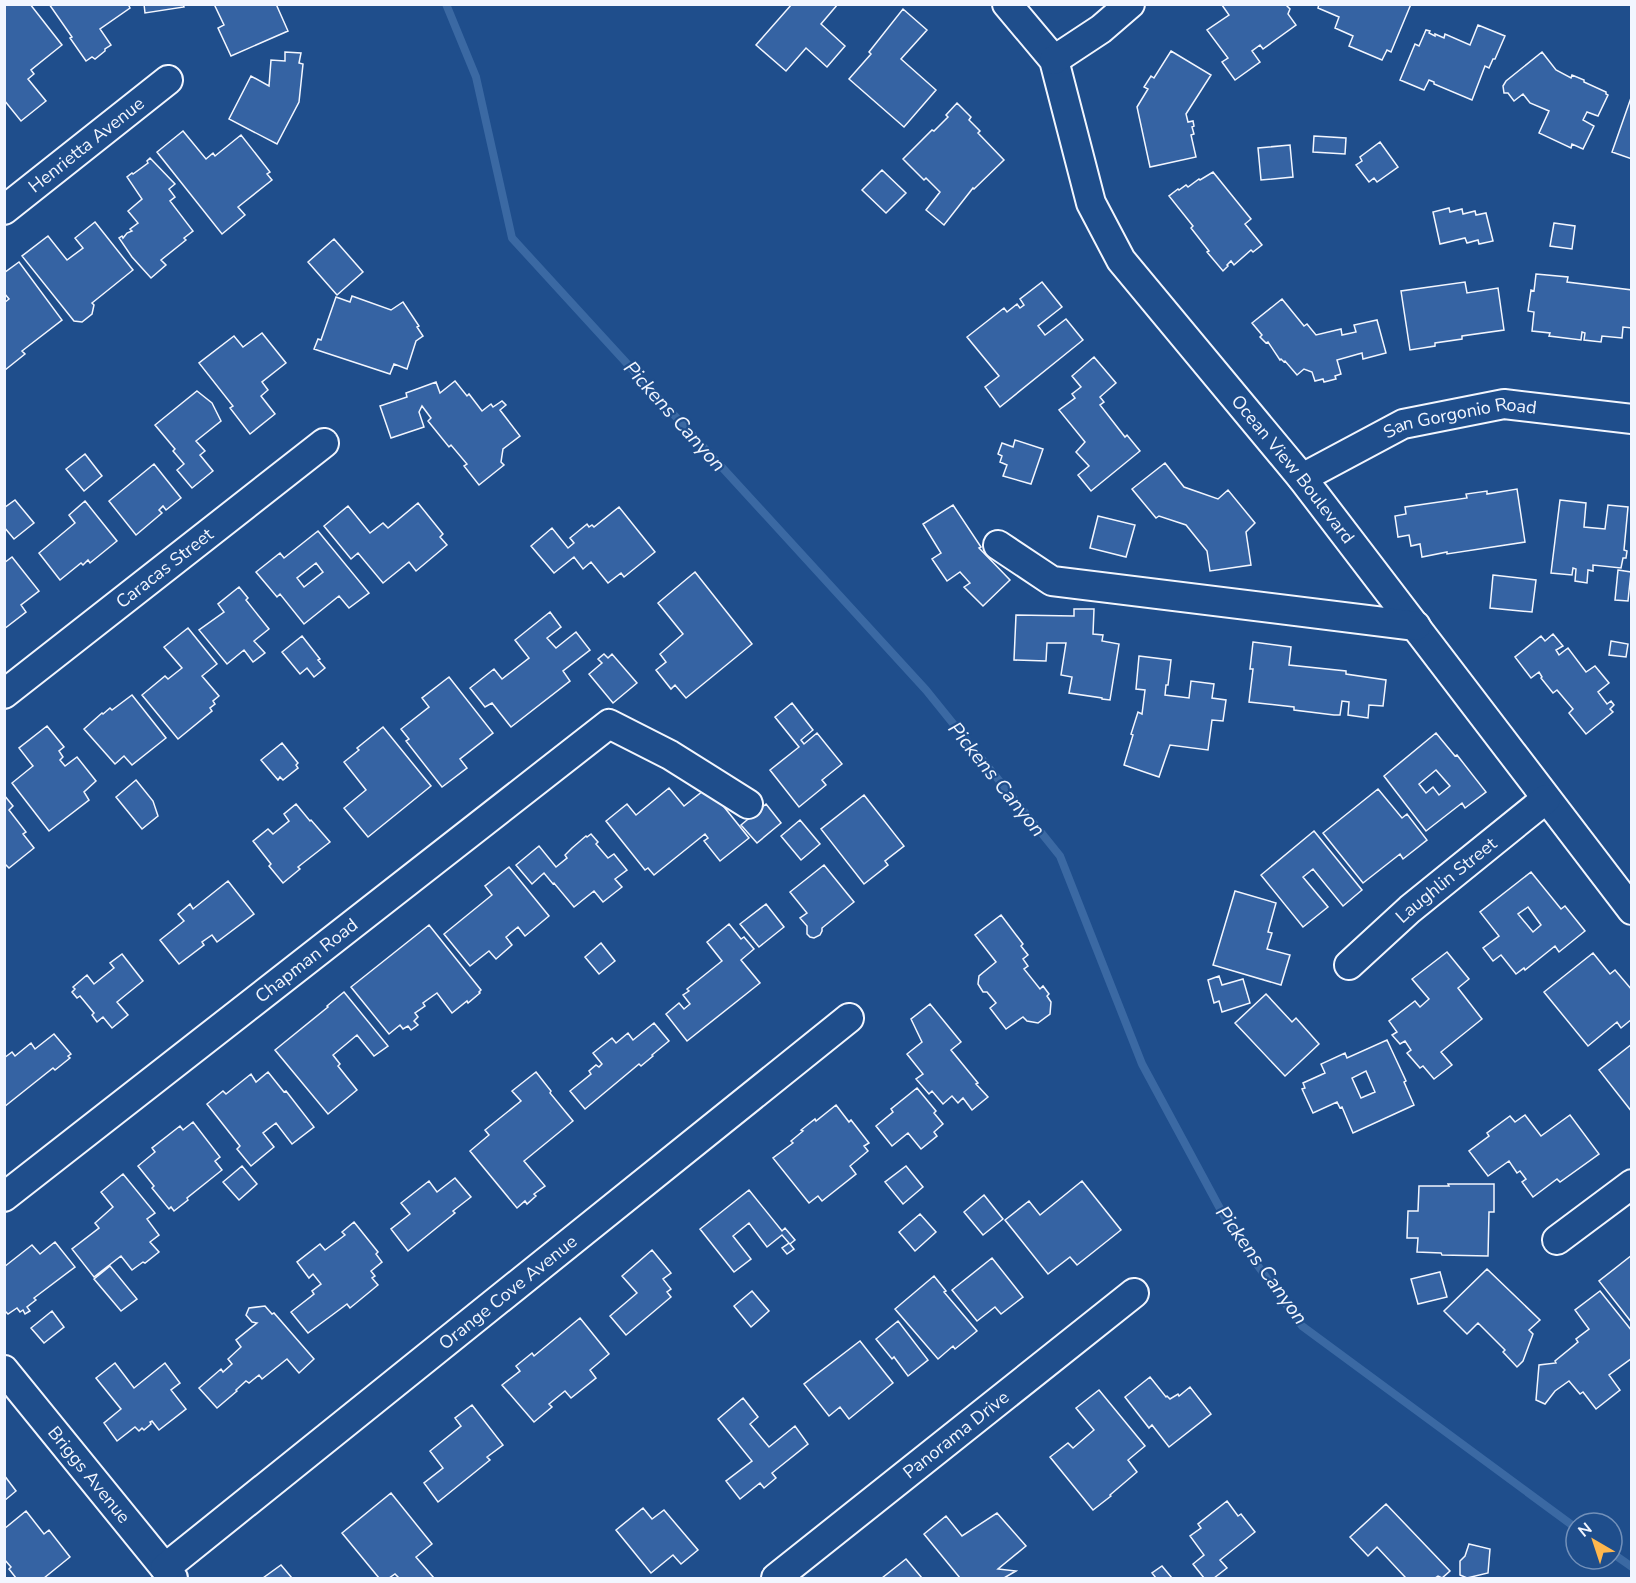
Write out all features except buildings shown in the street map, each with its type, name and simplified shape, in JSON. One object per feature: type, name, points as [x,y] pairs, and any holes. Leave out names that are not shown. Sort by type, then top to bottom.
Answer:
[{"type":"street","name":"Ocean View Boulevard","points":[[1007,4],[1054,60],[1090,202],[1121,260],[1302,478],[1632,910]]},
{"type":"street","points":[[1054,60],[1101,29],[1130,4]]},
{"type":"street","name":"Henrietta Avenue","points":[[4,210],[168,80]]},
{"type":"street","name":"San Gorgonio Road","points":[[1302,478],[1402,424],[1504,404],[1632,419]]},
{"type":"street","name":"Caracas Street","points":[[4,694],[324,443]]},
{"type":"street","points":[[998,545],[1052,581],[1416,626]]},
{"type":"street","name":"Chapman Road","points":[[4,1197],[609,724],[670,755],[748,804]]},
{"type":"street","name":"Laughlin Street","points":[[1349,965],[1410,909],[1546,799]]},
{"type":"street","name":"Orange Cove Avenue","points":[[169,1573],[849,1018]]},
{"type":"street","points":[[1557,1240],[1632,1184]]},
{"type":"street","name":"Panorama Drive","points":[[776,1578],[1134,1293]]},
{"type":"street","name":"Briggs Avenue","points":[[4,1370],[169,1573]]},
{"type":"waterway","name":"Pickens Canyon","points":[[446,4],[476,77],[512,238],[926,690],[1060,856],[1142,1064],[1231,1229],[1302,1326],[1564,1519]]},
{"type":"waterway","name":"Pickens Canyon","points":[[1624,1561],[1632,1567]]}]
